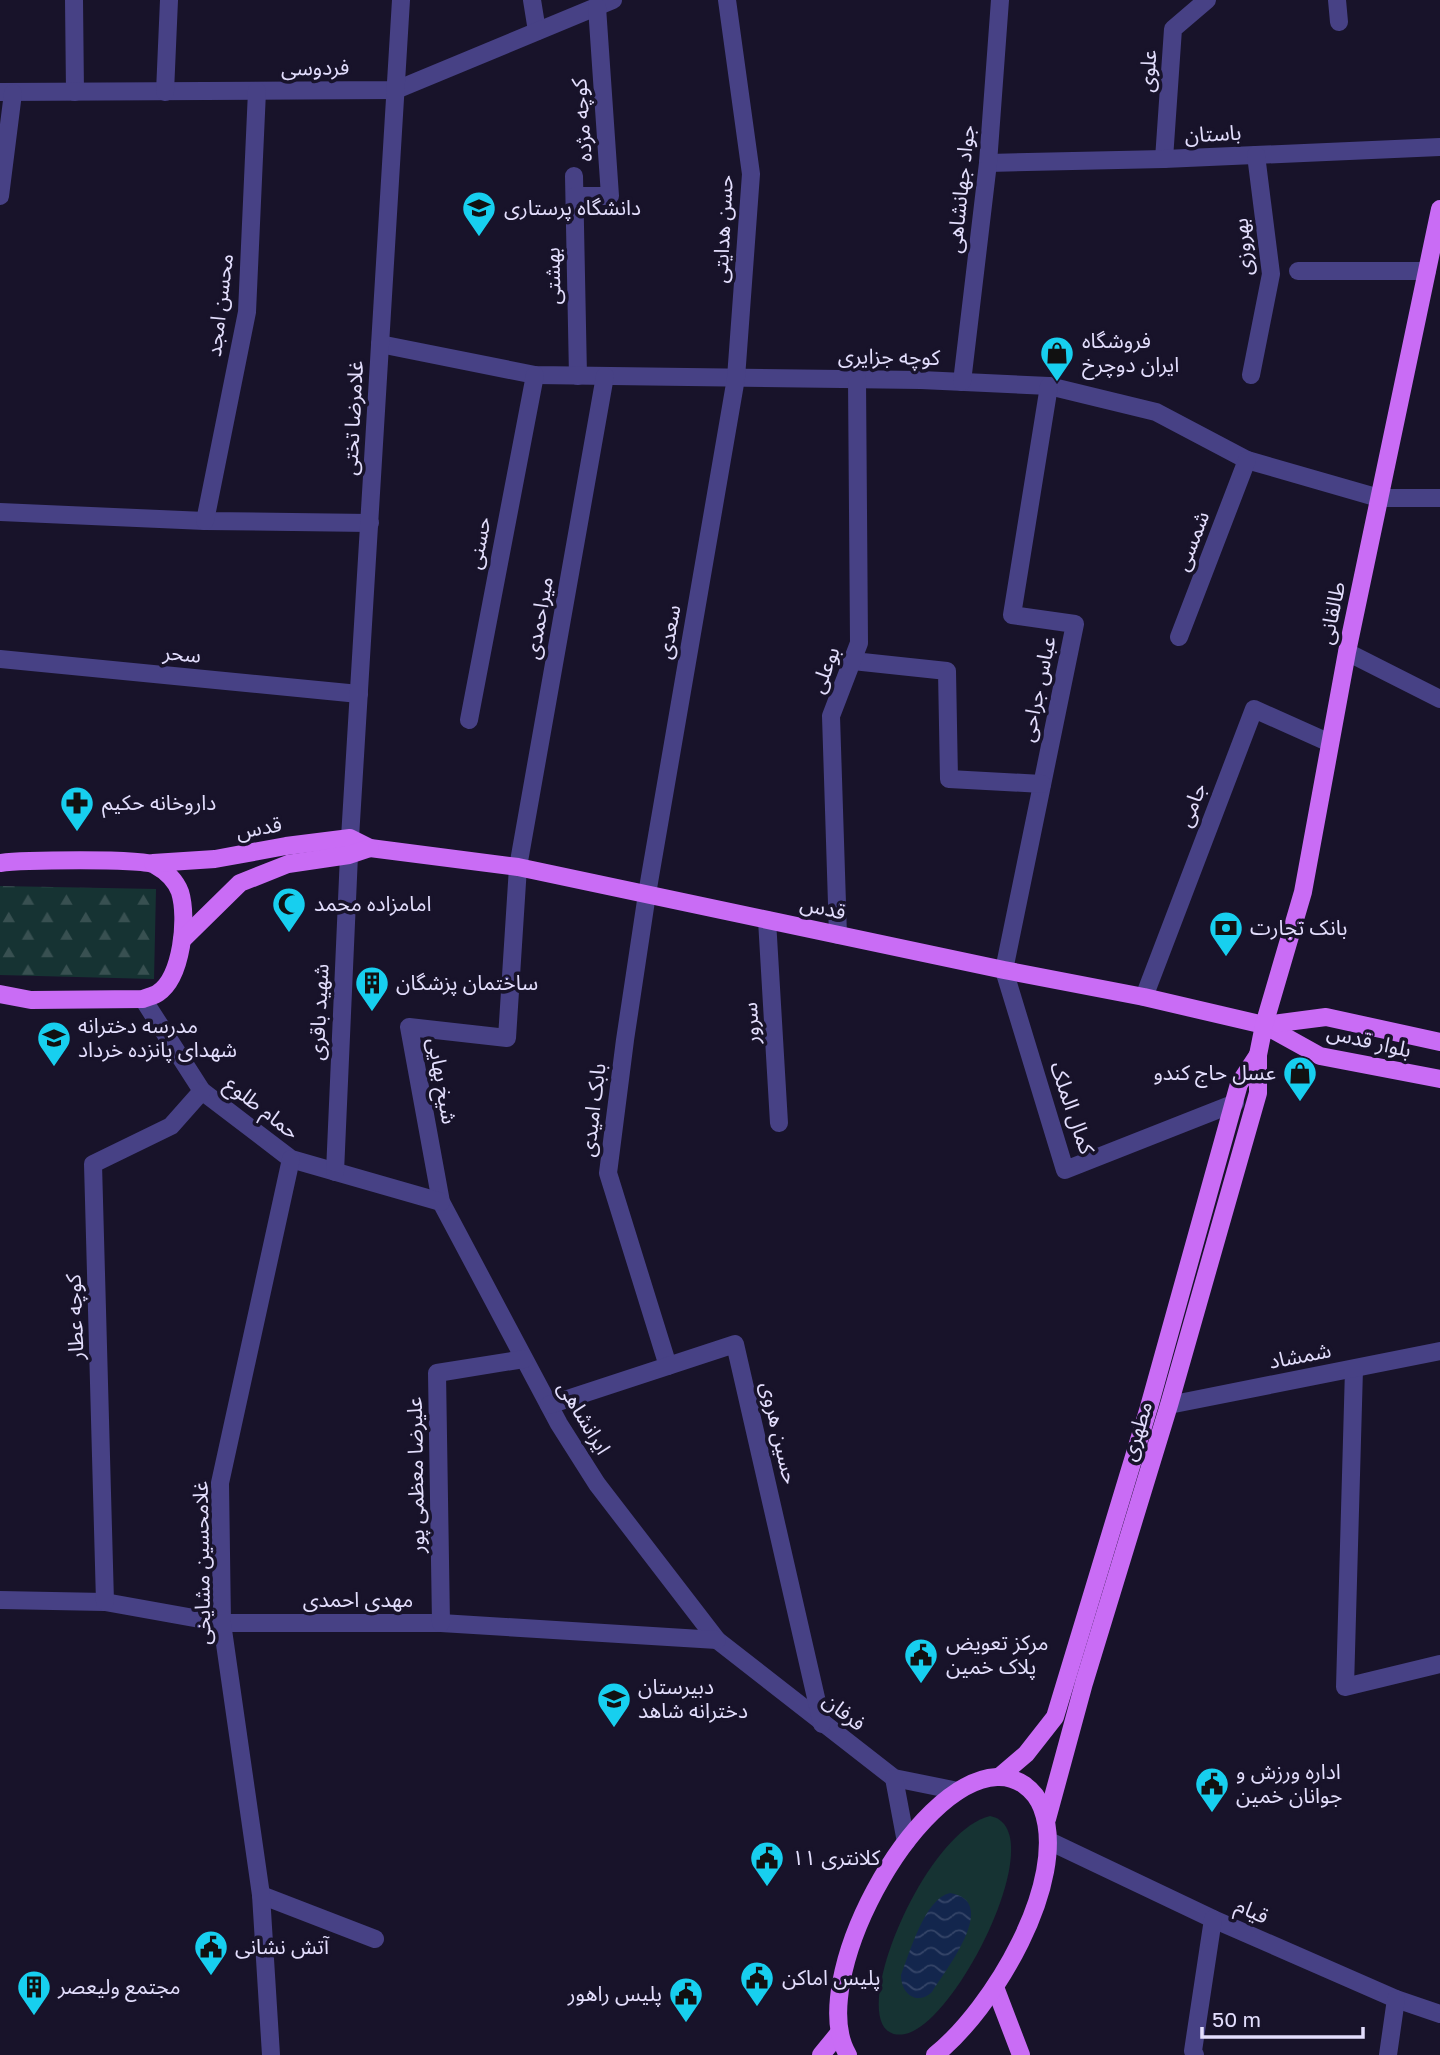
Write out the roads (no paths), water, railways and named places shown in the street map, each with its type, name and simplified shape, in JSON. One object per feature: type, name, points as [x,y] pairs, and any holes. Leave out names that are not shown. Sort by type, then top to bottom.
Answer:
[{"type":"main road","name":"طالقانی","points":[[1264,1025],[1303,892],[1347,652],[1440,209]]},
{"type":"main road","name":"قدس","points":[[0,863],[153,863],[215,859],[286,846],[370,848],[518,867],[1144,997],[1264,1025]]},
{"type":"main road","name":"قدس","points":[[182,940],[240,883],[288,864],[350,847]]},
{"type":"main road","points":[[0,994],[32,1000],[143,999],[158,993],[168,982],[179,957],[183,908],[179,890],[170,876],[153,863]]},
{"type":"main road","name":"بلوار قدس","points":[[1264,1025],[1326,1017],[1440,1042]]},
{"type":"main road","name":"بلوار قدس","points":[[1264,1025],[1320,1056],[1440,1079]]},
{"type":"main road","name":"مطهری","points":[[1047,1819],[1084,1682],[1169,1405],[1258,1093],[1258,1055],[1264,1025]]},
{"type":"main road","name":"مطهری","points":[[999,1777],[1026,1754],[1055,1717],[1149,1407],[1239,1084],[1258,1055]]},
{"type":"main road","points":[[1149,1407],[1169,1405]]},
{"type":"main road","points":[[848,2055],[839,2033],[839,1989],[852,1940],[876,1889],[906,1842],[937,1806],[977,1781],[999,1777],[1022,1782],[1039,1799],[1047,1819],[1049,1841],[1033,1912],[1023,1938],[995,1987],[963,2030],[935,2055]]},
{"type":"main road","points":[[995,1987],[1021,2055]]},
{"type":"main road","points":[[821,2055],[839,2033]]},
{"type":"street","points":[[74,0],[75,92]]},
{"type":"street","points":[[164,92],[169,0]]},
{"type":"street","name":"غلامرضا تختی","points":[[350,847],[401,0]]},
{"type":"street","points":[[532,0],[537,31]]},
{"type":"street","name":"حسن هدایتی","points":[[727,0],[751,174],[736,378]]},
{"type":"street","name":"جواد جهانشاهی","points":[[962,382],[988,163],[1000,0]]},
{"type":"street","name":"علوی","points":[[1164,159],[1173,29],[1207,0]]},
{"type":"street","points":[[1337,0],[1339,22]]},
{"type":"street","name":"فردوسی","points":[[7,92],[396,90],[605,3]]},
{"type":"street","name":"کوچه مژده","points":[[575,196],[610,196],[605,3]]},
{"type":"street","name":"محسن امجد","points":[[205,521],[247,312],[257,91]]},
{"type":"street","points":[[0,196],[7,92]]},
{"type":"street","name":"باستان","points":[[988,163],[1164,159],[1440,146]]},
{"type":"street","name":"بهروزی","points":[[1251,375],[1271,274],[1256,155]]},
{"type":"street","name":"بهشتی","points":[[574,176],[578,376]]},
{"type":"street","points":[[1298,271],[1427,271]]},
{"type":"street","name":"کوچه جزایری","points":[[380,344],[535,375],[857,379],[1049,386],[1156,412],[1247,460],[1379,498],[1440,498]]},
{"type":"street","name":"حسنی","points":[[469,720],[535,375]]},
{"type":"street","name":"میراحمدی","points":[[518,867],[605,376]]},
{"type":"street","name":"سعدی","points":[[647,894],[736,378]]},
{"type":"street","name":"بوعلی","points":[[838,935],[831,716],[859,643],[857,379]]},
{"type":"street","name":"عباس جراحی","points":[[1004,970],[1075,624],[1012,615],[1049,386]]},
{"type":"street","name":"شمسی","points":[[1179,637],[1247,460]]},
{"type":"street","points":[[0,512],[205,521],[370,523]]},
{"type":"street","points":[[1347,652],[1440,699]]},
{"type":"street","name":"سحر","points":[[0,659],[359,694]]},
{"type":"street","points":[[853,661],[947,671],[949,779],[1042,785]]},
{"type":"street","name":"جامی","points":[[1144,997],[1254,709],[1330,743]]},
{"type":"street","name":"شهید باقری","points":[[335,1172],[350,847]]},
{"type":"street","name":"شیخ بهایی","points":[[441,1202],[409,1027],[507,1038],[518,867]]},
{"type":"street","name":"بابک امیدی","points":[[647,894],[608,1173],[668,1366]]},
{"type":"street","name":"سرور","points":[[767,920],[779,1123]]},
{"type":"street","name":"کمال الملک","points":[[1004,970],[1066,1170],[1235,1102]]},
{"type":"street","name":"حمام طلوع","points":[[143,999],[202,1091],[291,1159],[441,1202]]},
{"type":"street","name":"کوچه عطار","points":[[105,1602],[93,1164],[171,1126],[202,1091]]},
{"type":"street","name":"غلامحسین مشایخی","points":[[271,2055],[261,1895],[222,1623],[220,1483],[291,1159]]},
{"type":"street","name":"ایرانشاهی","points":[[441,1202],[549,1405],[597,1484],[717,1640]]},
{"type":"street","name":"حسین هروی","points":[[549,1405],[735,1344],[822,1724]]},
{"type":"street","name":"شمشاد","points":[[1169,1405],[1440,1351]]},
{"type":"street","name":"علیرضا معظمی پور","points":[[441,1623],[437,1373],[524,1359]]},
{"type":"street","points":[[1354,1369],[1345,1687],[1440,1664]]},
{"type":"street","name":"مهدی احمدی","points":[[0,1600],[105,1602],[222,1623],[441,1623],[717,1640]]},
{"type":"street","name":"فرفان","points":[[717,1640],[894,1778],[958,1791]]},
{"type":"street","points":[[894,1778],[906,1842]]},
{"type":"street","name":"قیام","points":[[1049,1841],[1213,1919],[1396,1999],[1440,2014]]},
{"type":"street","points":[[261,1895],[375,1939]]},
{"type":"street","points":[[1195,2055],[1193,2051],[1213,1919]]},
{"type":"street","points":[[1388,2055],[1396,1999]]},
{"type":"water","points":[[950,1893],[964,1899],[971,1909],[965,1938],[932,1992],[916,1998],[904,1988],[901,1975],[926,1915],[941,1897]]},
{"type":"place","name":"دانشگاه پرستاری","points":[[479,238]]},
{"type":"place","name":"فروشگاه ایران دوچرخ","points":[[1057,383]]},
{"type":"place","name":"داروخانه حکیم","points":[[77,833]]},
{"type":"place","name":"امامزاده محمد","points":[[289,934]]},
{"type":"place","name":"بانک تجارت","points":[[1226,958]]},
{"type":"place","name":"ساختمان پزشگان","points":[[372,1013]]},
{"type":"place","name":"مدرسه دخترانه شهدای پانزده خرداد","points":[[54,1068]]},
{"type":"place","name":"عسل حاج کندو","points":[[1300,1103]]},
{"type":"place","name":"مرکز تعویض پلاک خمین","points":[[921,1685]]},
{"type":"place","name":"دبیرستان دخترانه شاهد","points":[[614,1729]]},
{"type":"place","name":"اداره ورزش و جوانان خمین","points":[[1212,1814]]},
{"type":"place","name":"کلانتری ۱۱","points":[[767,1888]]},
{"type":"place","name":"آتش نشانی","points":[[211,1977]]},
{"type":"place","name":"پلیس اماکن","points":[[757,2008]]},
{"type":"place","name":"مجتمع ولیعصر","points":[[34,2017]]},
{"type":"place","name":"پلیس راهور","points":[[686,2024]]}]
